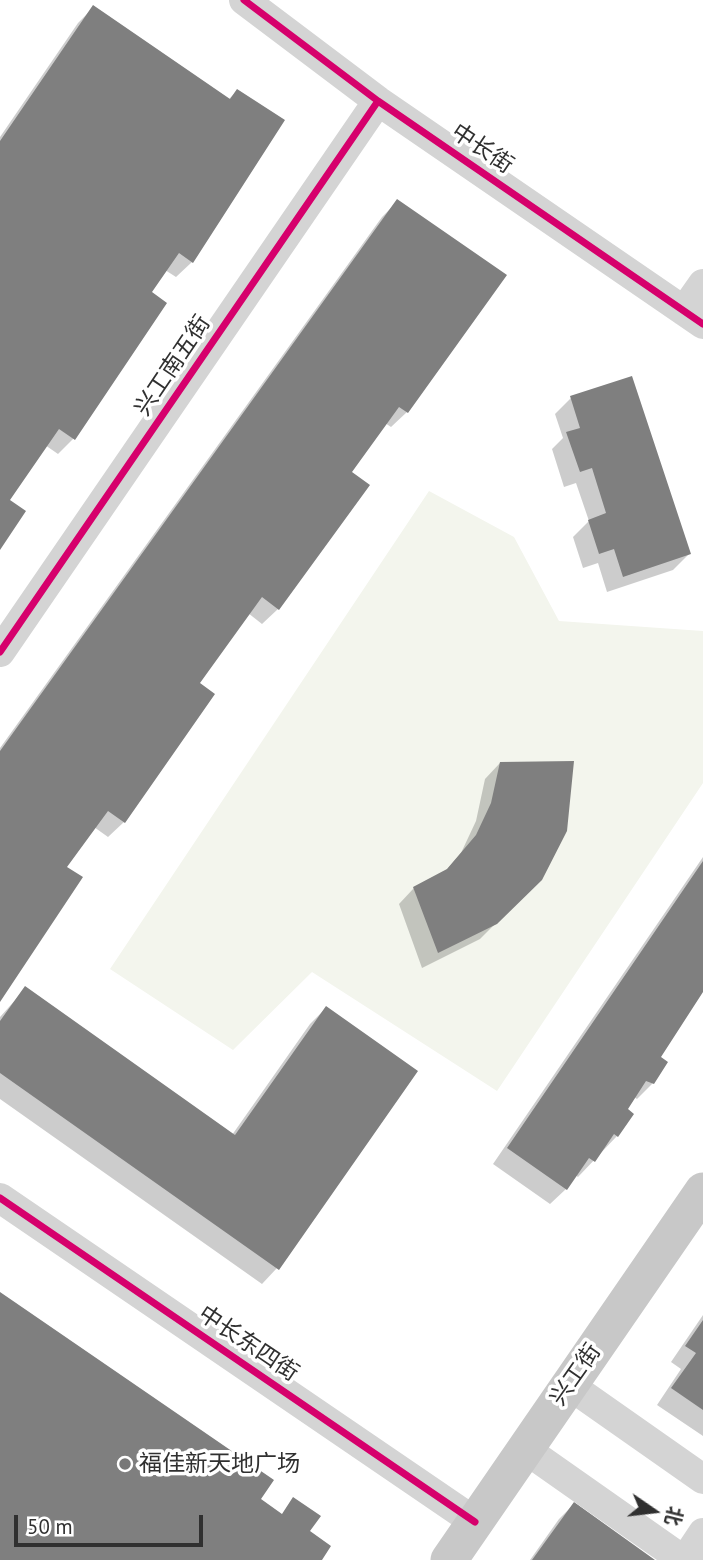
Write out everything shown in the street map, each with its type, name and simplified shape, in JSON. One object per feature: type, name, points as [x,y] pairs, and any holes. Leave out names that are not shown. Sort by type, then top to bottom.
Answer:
[{"type":"main road","name":"兴工街","points":[[449,1560],[703,1191]]},
{"type":"street","name":"中长街","points":[[244,0],[378,101],[694,317]]},
{"type":"street","name":"兴工南五街","points":[[0,652],[378,101]]},
{"type":"street","points":[[694,317],[703,284]]},
{"type":"street","name":"中长东四街","points":[[0,1198],[475,1522]]},
{"type":"street","points":[[569,1385],[703,1479]]},
{"type":"street","points":[[525,1449],[684,1560],[703,1533]]},
{"type":"shaded area","points":[[429,491],[514,537],[559,621],[703,631],[703,783],[497,1091],[312,972],[233,1050],[110,969]]},
{"type":"building","points":[[93,5],[230,99],[237,89],[285,120],[193,263],[179,253],[152,292],[167,303],[75,440],[59,429],[10,500],[26,511],[0,550],[0,141]]},
{"type":"building","points":[[397,199],[507,275],[408,413],[399,407],[352,472],[370,485],[279,610],[262,597],[200,683],[215,694],[125,823],[108,811],[67,867],[83,877],[0,1002],[0,751]]},
{"type":"building","points":[[632,376],[691,554],[623,577],[614,549],[599,554],[588,520],[606,513],[592,468],[580,472],[566,432],[580,428],[570,396]]},
{"type":"building","points":[[574,761],[567,831],[542,880],[497,924],[438,953],[413,887],[447,869],[476,835],[491,803],[500,762]]},
{"type":"building","points":[[703,861],[703,992],[661,1057],[668,1062],[654,1084],[646,1081],[628,1109],[634,1114],[618,1137],[614,1134],[595,1162],[589,1158],[567,1190],[507,1148]]},
{"type":"building","points":[[25,986],[235,1135],[326,1006],[418,1071],[279,1270],[0,1073],[0,1021]]},
{"type":"building","name":"福佳新天地广场","points":[[0,1292],[274,1480],[261,1499],[282,1514],[293,1497],[321,1516],[310,1531],[331,1546],[322,1560],[0,1560]]},
{"type":"building","points":[[703,1320],[703,1410],[671,1388],[696,1353],[685,1346]]},
{"type":"building","points":[[574,1502],[655,1560],[532,1560]]},
{"type":"cycle path","points":[[244,0],[378,101],[703,324]]},
{"type":"cycle path","points":[[0,652],[378,101]]},
{"type":"cycle path","points":[[0,1198],[475,1522]]},
{"type":"place","name":"福佳新天地广场","points":[[125,1464]]}]
